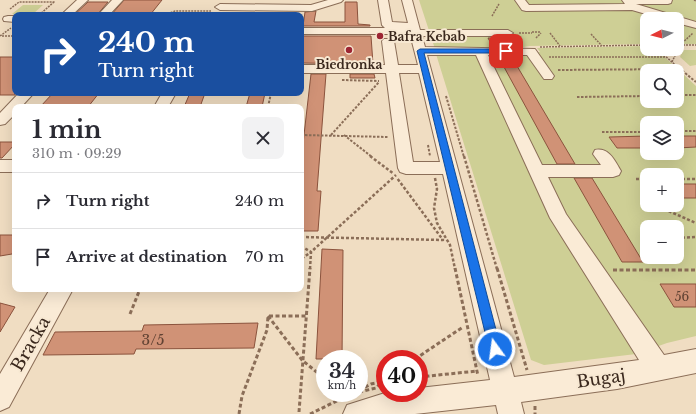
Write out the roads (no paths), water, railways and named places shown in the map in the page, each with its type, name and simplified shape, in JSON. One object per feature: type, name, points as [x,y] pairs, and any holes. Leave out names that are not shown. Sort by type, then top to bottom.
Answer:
[{"type":"street","points":[[69,12],[83,0]]},
{"type":"street","points":[[106,12],[118,0]]},
{"type":"street","points":[[220,8],[312,8],[338,0]]},
{"type":"street","points":[[383,0],[386,25],[415,30]]},
{"type":"street","points":[[407,0],[425,69],[441,168],[508,403]]},
{"type":"street","points":[[520,0],[526,8],[588,8],[627,2],[655,12]]},
{"type":"street","points":[[560,0],[568,8]]},
{"type":"street","points":[[588,8],[627,2],[668,0]]},
{"type":"street","points":[[684,22],[696,25]]},
{"type":"street","points":[[304,31],[415,30],[508,32]]},
{"type":"street","points":[[388,41],[406,168],[441,168]]},
{"type":"street","points":[[420,51],[531,51],[552,73]]},
{"type":"street","points":[[480,51],[559,218],[659,369]]},
{"type":"street","points":[[304,69],[425,69]]},
{"type":"street","points":[[16,104],[24,96]]},
{"type":"street","points":[[0,121],[12,109]]},
{"type":"street","points":[[537,170],[613,171],[601,154]]},
{"type":"street","points":[[0,166],[12,166]]},
{"type":"street","name":"Bracka","points":[[0,398],[60,292]]},
{"type":"street","name":"Bugaj","points":[[356,402],[373,408],[394,403],[508,403],[608,378],[696,361]]},
{"type":"place","name":"Bafra Kebab","points":[[380,36]]},
{"type":"place","name":"Biedronka","points":[[349,50]]}]
